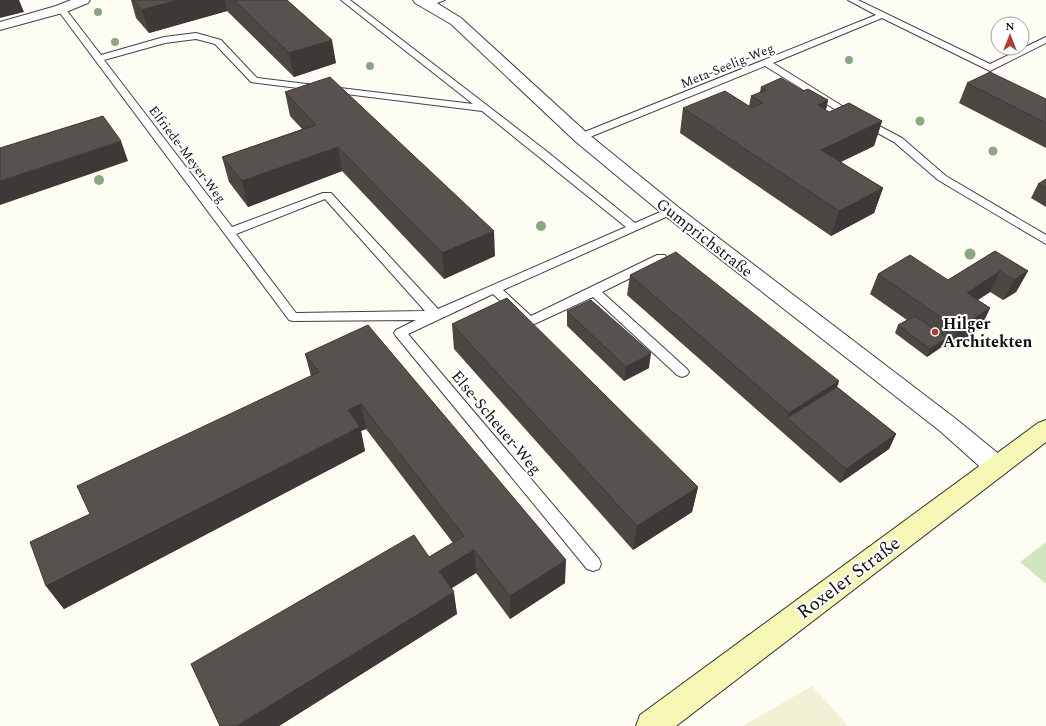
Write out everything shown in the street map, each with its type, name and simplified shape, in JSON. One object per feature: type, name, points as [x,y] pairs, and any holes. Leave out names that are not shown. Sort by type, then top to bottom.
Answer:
[{"type":"main road","name":"Roxeler Straße","points":[[651,726],[1046,428]]},
{"type":"street","points":[[0,26],[58,4],[83,0]]},
{"type":"street","name":"Gumprichstraße","points":[[430,1],[456,21],[581,136],[671,211],[948,425],[996,466]]},
{"type":"lane","points":[[345,0],[484,108],[633,227]]},
{"type":"lane","points":[[852,0],[990,68],[1046,40]]},
{"type":"lane","name":"Elfriede-Meyer-Weg","points":[[58,4],[230,232],[292,318]]},
{"type":"lane","name":"Meta-Seelig-Weg","points":[[581,136],[768,63],[883,16]]},
{"type":"lane","points":[[98,59],[164,40],[196,36],[218,42],[254,80],[484,108]]},
{"type":"lane","points":[[768,63],[844,112],[898,140],[942,178],[1046,240]]},
{"type":"lane","points":[[230,232],[327,195],[436,315]]},
{"type":"lane","name":"Else-Scheuer-Weg","points":[[593,564],[400,333],[436,315],[671,211]]},
{"type":"lane","points":[[495,289],[530,322],[661,258]]},
{"type":"lane","points":[[594,291],[682,372]]},
{"type":"lane","name":"Else-Scheuer-Weg","points":[[292,318],[436,315]]},
{"type":"green space","points":[[1046,542],[1046,584],[1020,562]]},
{"type":"green space","points":[[812,686],[848,726],[742,726],[744,725]]},
{"type":"building","points":[[133,0],[178,0],[142,10]]},
{"type":"building","points":[[234,0],[287,0],[332,40],[289,53]]},
{"type":"building","points":[[990,72],[1046,99],[1046,123],[967,83]]},
{"type":"building","points":[[330,77],[494,231],[442,253],[338,147],[242,181],[222,157],[316,125],[285,92]]},
{"type":"building","points":[[781,78],[803,91],[808,89],[828,100],[818,105],[829,112],[849,103],[882,121],[821,150],[883,188],[839,211],[683,108],[725,91],[752,108],[763,103],[751,96],[766,90],[761,87]]},
{"type":"building","points":[[103,116],[121,141],[0,181],[0,148]]},
{"type":"building","points":[[1046,179],[1046,188],[1038,184]]},
{"type":"building","points":[[995,251],[1028,271],[1014,280],[1000,271],[967,293],[990,308],[958,329],[878,274],[910,255],[948,280]]},
{"type":"building","points":[[676,252],[839,381],[789,413],[630,275]]},
{"type":"building","points":[[507,298],[698,487],[637,526],[452,324]]},
{"type":"building","points":[[591,300],[651,353],[626,367],[567,311]]},
{"type":"building","points":[[915,316],[947,338],[930,349],[898,325]]},
{"type":"building","points":[[368,325],[566,560],[510,596],[474,550],[439,571],[454,592],[237,726],[220,726],[191,664],[414,535],[429,557],[464,536],[361,404],[348,410],[360,427],[46,586],[30,542],[90,514],[77,486],[319,372],[305,354]]},
{"type":"building","points":[[837,387],[896,434],[846,469],[787,418]]},
{"type":"place","name":"Hilger Architekten","points":[[935,332]]}]
